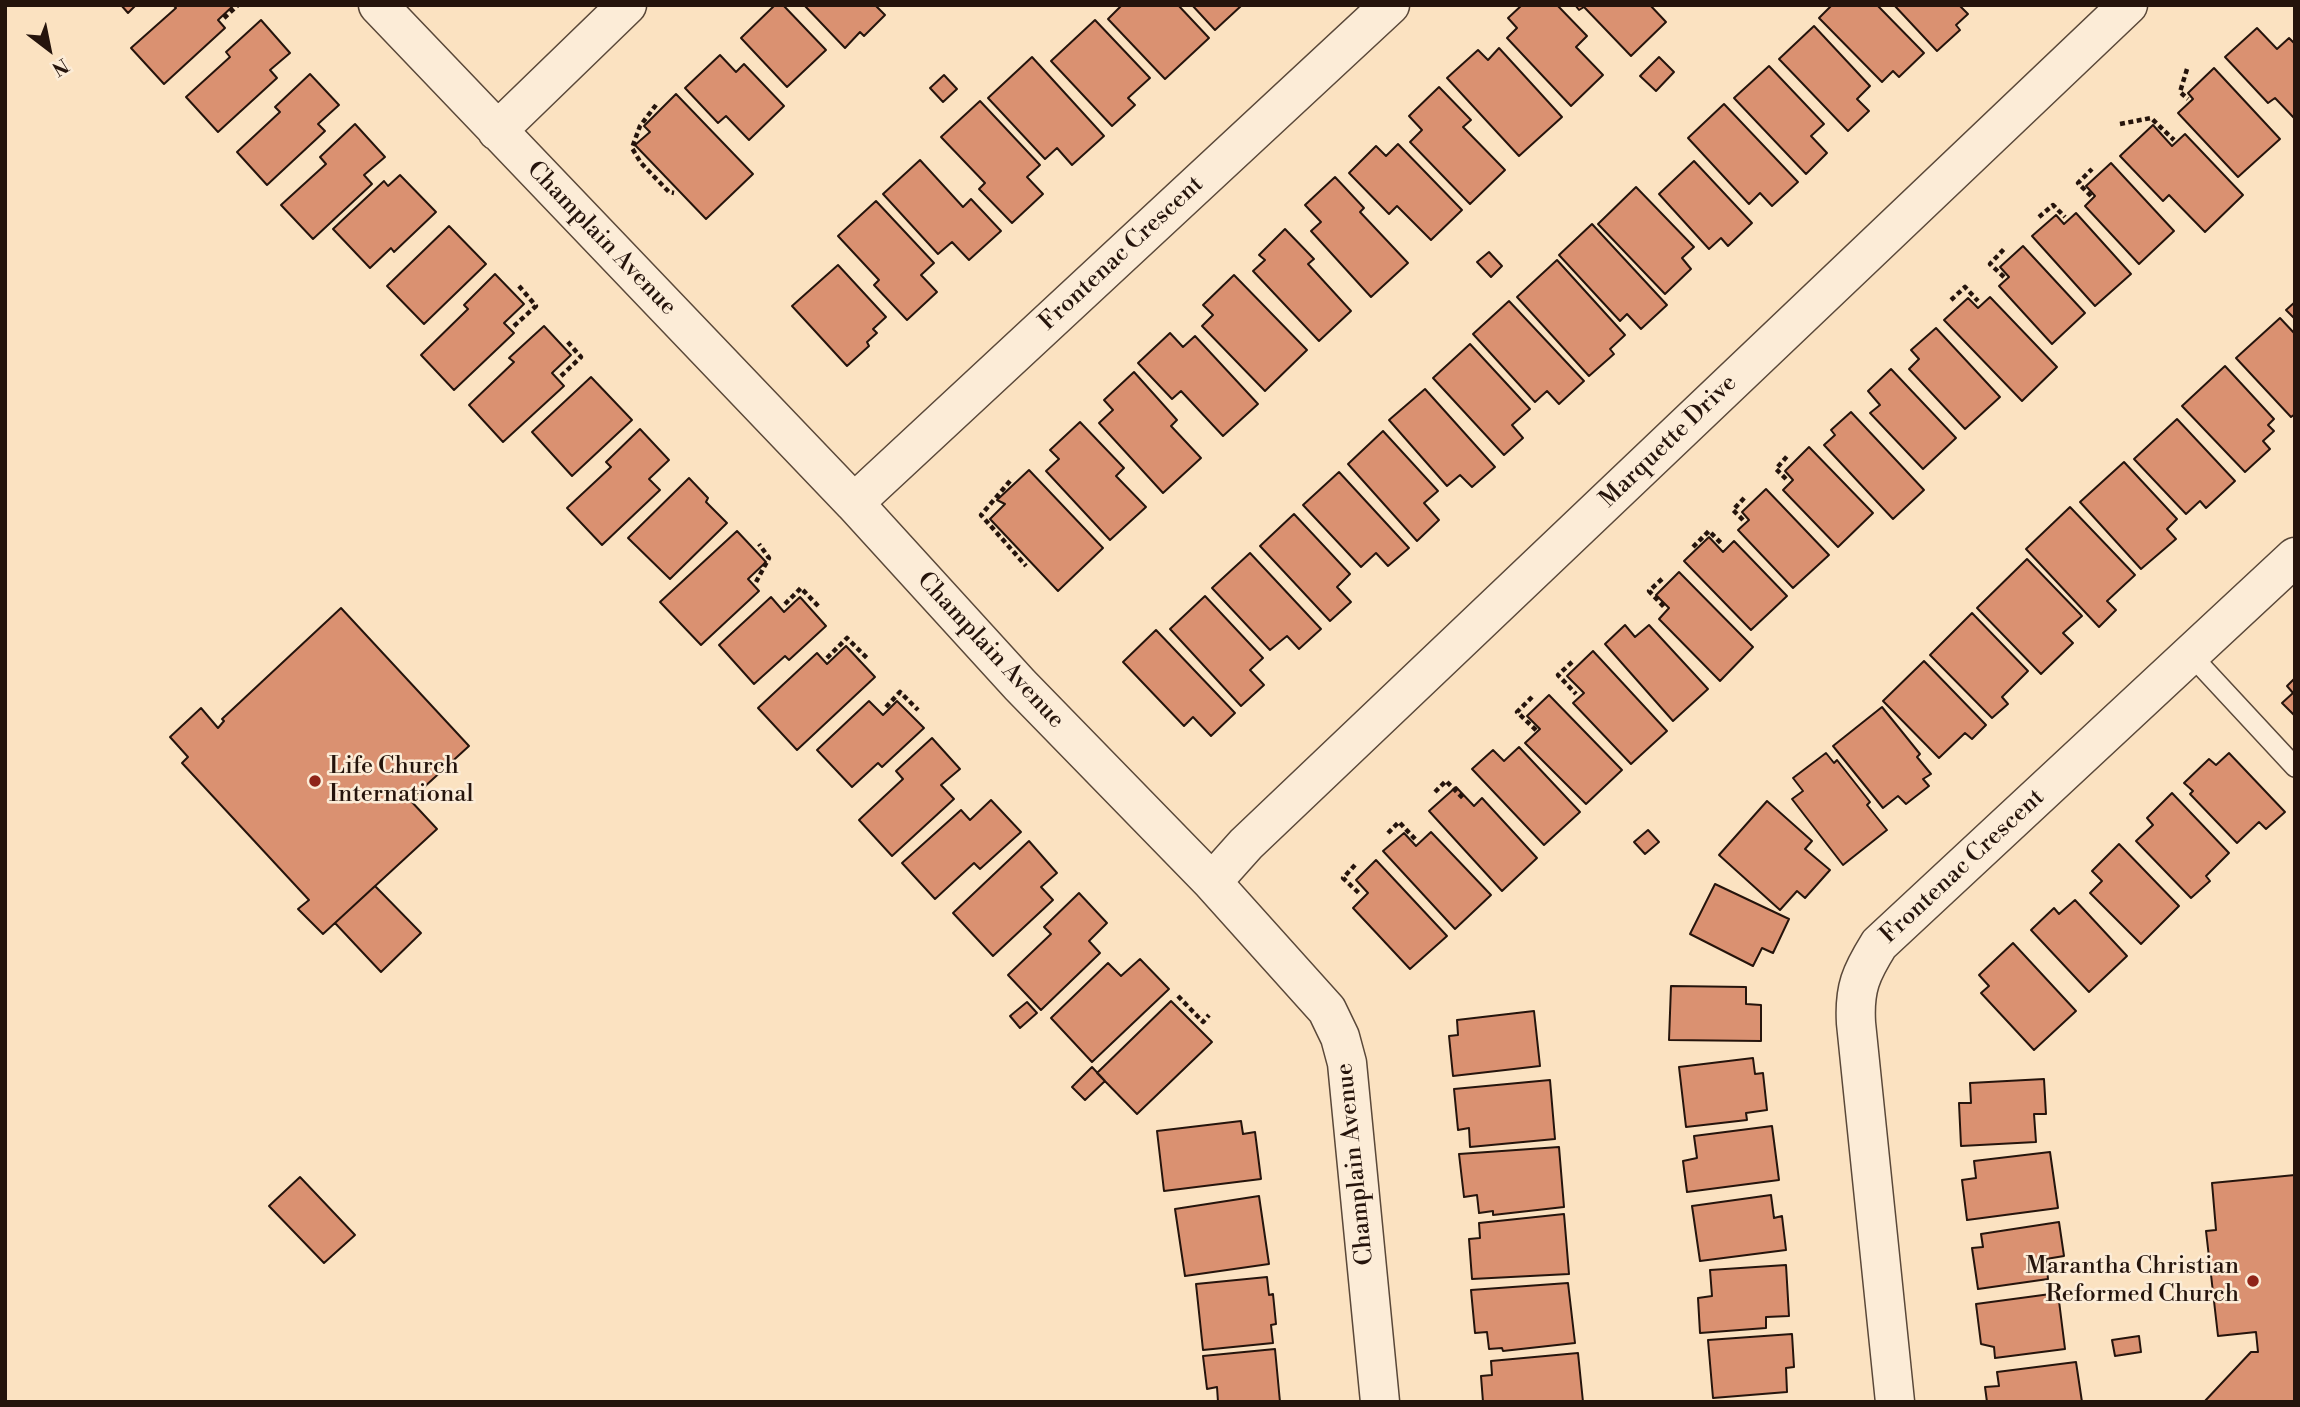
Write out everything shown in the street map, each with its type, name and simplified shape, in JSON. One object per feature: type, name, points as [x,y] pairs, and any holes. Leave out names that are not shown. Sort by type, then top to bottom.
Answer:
[{"type":"street","name":"Champlain Avenue","points":[[378,5],[854,503],[1020,685],[1212,882],[1327,1010],[1340,1037],[1347,1063],[1380,1402]]},
{"type":"street","points":[[497,131],[628,5]]},
{"type":"street","name":"Frontenac Crescent","points":[[854,503],[1390,5]]},
{"type":"street","name":"Marquette Drive","points":[[1212,882],[1292,800],[2128,5]]},
{"type":"street","name":"Frontenac Crescent","points":[[1895,1402],[1856,1023],[1854,996],[1862,972],[1880,944],[2295,557]]},
{"type":"lane","points":[[2190,654],[2295,767]]},
{"type":"path","points":[[224,18],[238,5]]},
{"type":"path","points":[[2187,69],[2180,92],[2188,99]]},
{"type":"path","points":[[656,105],[640,126],[632,148],[641,163],[669,192],[674,193]]},
{"type":"path","points":[[2120,124],[2151,118],[2174,140]]},
{"type":"path","points":[[2091,196],[2078,183],[2092,169]]},
{"type":"path","points":[[2039,217],[2053,205],[2065,217]]},
{"type":"path","points":[[2004,249],[1990,264],[2004,277]]},
{"type":"path","points":[[513,326],[536,306],[519,286]]},
{"type":"path","points":[[1951,300],[1965,287],[1978,301]]},
{"type":"path","points":[[561,376],[581,357],[566,340]]},
{"type":"path","points":[[1786,479],[1776,469],[1789,454]]},
{"type":"path","points":[[1010,481],[981,515],[1026,566]]},
{"type":"path","points":[[1743,520],[1733,510],[1746,496]]},
{"type":"path","points":[[1693,547],[1709,531],[1723,545]]},
{"type":"path","points":[[756,582],[769,558],[759,544]]},
{"type":"path","points":[[1662,579],[1649,592],[1665,608]]},
{"type":"path","points":[[785,604],[801,588],[820,608]]},
{"type":"path","points":[[827,658],[847,638],[867,658]]},
{"type":"path","points":[[1572,662],[1558,676],[1576,694]]},
{"type":"path","points":[[886,707],[900,692],[918,710]]},
{"type":"path","points":[[1532,697],[1517,712],[1537,731]]},
{"type":"path","points":[[1435,792],[1446,782],[1463,798]]},
{"type":"path","points":[[1388,833],[1399,822],[1416,840]]},
{"type":"path","points":[[1355,865],[1343,878],[1361,895]]},
{"type":"path","points":[[1178,996],[1203,1022],[1209,1015]]},
{"type":"building","points":[[121,5],[136,5],[128,13]]},
{"type":"building","points":[[173,5],[234,5],[218,20],[225,28],[164,84],[131,48],[176,8]]},
{"type":"building","points":[[775,5],[783,5],[826,50],[787,87],[741,38]]},
{"type":"building","points":[[804,5],[875,5],[885,15],[864,36],[860,32],[845,48]]},
{"type":"building","points":[[1122,5],[1178,5],[1209,38],[1165,79],[1108,19]]},
{"type":"building","points":[[1192,5],[1240,5],[1241,6],[1215,30]]},
{"type":"building","points":[[1522,5],[1557,5],[1587,36],[1576,47],[1603,75],[1571,106],[1507,38],[1517,28],[1508,18]]},
{"type":"building","points":[[1575,5],[1650,5],[1666,22],[1631,56],[1584,7],[1579,10]]},
{"type":"building","points":[[1832,5],[1877,5],[1924,53],[1899,77],[1893,71],[1882,82],[1819,18]]},
{"type":"building","points":[[1894,5],[1959,5],[1968,14],[1956,25],[1960,30],[1937,51]]},
{"type":"building","points":[[261,20],[290,53],[270,70],[277,78],[218,132],[186,97],[230,57],[226,52]]},
{"type":"building","points":[[1095,20],[1150,78],[1128,98],[1135,105],[1112,126],[1051,61]]},
{"type":"building","points":[[1814,26],[1870,86],[1857,99],[1869,111],[1848,131],[1779,59]]},
{"type":"building","points":[[2257,28],[2277,49],[2289,38],[2295,44],[2295,119],[2275,98],[2268,103],[2225,57]]},
{"type":"building","points":[[1499,48],[1562,117],[1519,156],[1447,78],[1478,50],[1488,60]]},
{"type":"building","points":[[720,55],[736,72],[744,64],[784,106],[749,140],[726,116],[718,123],[685,88]]},
{"type":"building","points":[[1032,57],[1104,136],[1072,165],[1057,148],[1045,159],[988,98]]},
{"type":"building","points":[[1659,57],[1674,72],[1656,91],[1640,76]]},
{"type":"building","points":[[1769,66],[1824,124],[1811,136],[1827,153],[1806,174],[1734,98]]},
{"type":"building","points":[[2214,68],[2280,139],[2238,177],[2178,113],[2193,99],[2188,93]]},
{"type":"building","points":[[310,74],[339,105],[318,124],[325,131],[267,185],[237,152],[280,112],[275,107]]},
{"type":"building","points":[[944,75],[957,89],[943,102],[930,88]]},
{"type":"building","points":[[1439,87],[1471,120],[1463,127],[1505,170],[1470,204],[1410,142],[1422,130],[1409,116]]},
{"type":"building","points":[[676,94],[753,174],[706,219],[635,145],[650,132],[644,126]]},
{"type":"building","points":[[980,101],[1040,165],[1027,177],[1043,194],[1012,223],[979,189],[985,183],[941,137]]},
{"type":"building","points":[[1724,104],[1798,182],[1772,206],[1760,193],[1749,204],[1688,138]]},
{"type":"building","points":[[355,124],[385,157],[364,175],[372,184],[313,239],[281,205],[326,164],[320,157]]},
{"type":"building","points":[[2153,125],[2172,146],[2185,134],[2243,195],[2205,232],[2169,195],[2163,201],[2120,156]]},
{"type":"building","points":[[1398,144],[1462,210],[1431,240],[1397,206],[1389,214],[1349,173],[1376,146],[1386,156]]},
{"type":"building","points":[[920,160],[963,207],[971,199],[1001,231],[969,260],[952,242],[938,254],[883,194]]},
{"type":"building","points":[[1694,161],[1752,223],[1728,246],[1721,238],[1709,249],[1659,194]]},
{"type":"building","points":[[2111,163],[2174,231],[2139,264],[2085,206],[2095,196],[2086,186]]},
{"type":"building","points":[[400,175],[436,212],[394,252],[391,248],[370,268],[333,229],[384,181],[388,186]]},
{"type":"building","points":[[1335,177],[1364,208],[1360,212],[1408,263],[1371,297],[1311,231],[1321,222],[1305,205]]},
{"type":"building","points":[[1636,187],[1694,247],[1682,258],[1691,269],[1665,294],[1598,224]]},
{"type":"building","points":[[876,201],[934,263],[921,275],[937,292],[907,320],[874,285],[879,280],[838,236]]},
{"type":"building","points":[[2076,213],[2131,274],[2095,306],[2032,236],[2056,215],[2064,224]]},
{"type":"building","points":[[1592,224],[1667,305],[1641,329],[1627,314],[1620,321],[1559,255]]},
{"type":"building","points":[[449,226],[486,264],[424,324],[387,286]]},
{"type":"building","points":[[1285,229],[1314,259],[1308,264],[1351,311],[1319,341],[1253,271],[1265,260],[1259,255]]},
{"type":"building","points":[[2023,246],[2085,313],[2052,344],[1999,286],[2009,277],[2000,267]]},
{"type":"building","points":[[1489,252],[1502,266],[1491,277],[1477,262]]},
{"type":"building","points":[[1557,260],[1625,335],[1610,349],[1614,354],[1589,376],[1517,297]]},
{"type":"building","points":[[838,265],[886,317],[873,329],[877,333],[867,342],[869,346],[847,366],[792,306]]},
{"type":"building","points":[[495,274],[524,304],[504,323],[514,333],[454,390],[421,355],[468,309],[464,305]]},
{"type":"building","points":[[1234,275],[1307,350],[1265,391],[1202,326],[1213,315],[1203,305]]},
{"type":"building","points":[[1990,297],[2057,367],[2022,401],[1944,320],[1968,298],[1978,308]]},
{"type":"building","points":[[1509,301],[1584,381],[1559,404],[1547,391],[1535,402],[1473,334]]},
{"type":"building","points":[[2295,302],[2295,319],[2286,310]]},
{"type":"building","points":[[2280,318],[2295,334],[2295,414],[2291,417],[2236,358]]},
{"type":"building","points":[[544,326],[571,355],[552,373],[564,386],[503,442],[469,405],[514,362],[509,358]]},
{"type":"building","points":[[1936,328],[2000,397],[1965,429],[1909,369],[1919,359],[1911,350]]},
{"type":"building","points":[[1170,333],[1183,347],[1195,336],[1258,404],[1223,436],[1181,391],[1172,399],[1138,363]]},
{"type":"building","points":[[1470,344],[1530,409],[1512,425],[1523,438],[1504,455],[1433,378]]},
{"type":"building","points":[[2225,366],[2274,419],[2268,425],[2274,431],[2263,441],[2270,449],[2245,472],[2182,406]]},
{"type":"building","points":[[1891,369],[1956,438],[1923,469],[1870,413],[1880,405],[1868,391]]},
{"type":"building","points":[[1134,372],[1177,420],[1171,426],[1201,458],[1163,493],[1099,423],[1113,410],[1104,400]]},
{"type":"building","points":[[591,377],[632,420],[572,476],[532,432]]},
{"type":"building","points":[[1425,389],[1495,467],[1472,487],[1460,475],[1447,486],[1389,420]]},
{"type":"building","points":[[1851,412],[1924,490],[1893,519],[1824,445],[1835,435],[1831,430]]},
{"type":"building","points":[[2177,419],[2235,481],[2206,508],[2200,501],[2186,514],[2134,459]]},
{"type":"building","points":[[1080,422],[1124,468],[1116,476],[1146,507],[1110,540],[1046,471],[1059,459],[1050,450]]},
{"type":"building","points":[[640,429],[669,460],[649,479],[660,490],[602,545],[567,508],[611,467],[606,462]]},
{"type":"building","points":[[1383,431],[1438,491],[1424,503],[1439,520],[1417,541],[1348,464]]},
{"type":"building","points":[[1809,447],[1873,513],[1838,547],[1783,490],[1793,480],[1785,471]]},
{"type":"building","points":[[2124,462],[2177,519],[2167,529],[2176,539],[2141,569],[2080,502]]},
{"type":"building","points":[[1029,470],[1103,548],[1058,591],[990,519],[1005,504],[997,500]]},
{"type":"building","points":[[1339,472],[1409,548],[1388,566],[1376,553],[1361,567],[1303,505]]},
{"type":"building","points":[[689,478],[708,498],[706,502],[727,523],[670,579],[628,538]]},
{"type":"building","points":[[1766,489],[1829,555],[1793,588],[1738,530],[1749,520],[1742,512]]},
{"type":"building","points":[[2070,507],[2135,575],[2107,601],[2116,610],[2099,627],[2026,549]]},
{"type":"building","points":[[1294,514],[1350,574],[1337,587],[1351,602],[1330,621],[1260,546]]},
{"type":"building","points":[[737,531],[766,562],[748,579],[759,591],[701,645],[660,602]]},
{"type":"building","points":[[1709,537],[1723,552],[1734,541],[1787,596],[1751,630],[1684,561]]},
{"type":"building","points":[[1250,553],[1321,629],[1299,649],[1287,636],[1270,650],[1212,588]]},
{"type":"building","points":[[2027,559],[2082,616],[2063,633],[2073,643],[2041,674],[1977,608]]},
{"type":"building","points":[[1679,572],[1753,647],[1720,681],[1659,619],[1669,608],[1656,595]]},
{"type":"building","points":[[1205,596],[1263,658],[1250,670],[1264,685],[1241,706],[1170,629]]},
{"type":"building","points":[[771,597],[784,612],[800,597],[826,626],[789,660],[785,656],[754,684],[719,645]]},
{"type":"building","name":"Life Church International","points":[[341,608],[469,746],[410,800],[437,829],[323,934],[298,909],[309,900],[182,763],[188,757],[170,737],[201,708],[218,728],[224,721],[222,719]]},
{"type":"building","points":[[1972,613],[2028,671],[2002,697],[2008,704],[1992,718],[1930,655]]},
{"type":"building","points":[[1625,625],[1635,637],[1649,625],[1708,689],[1673,721],[1605,644]]},
{"type":"building","points":[[1156,630],[1235,713],[1211,736],[1193,717],[1184,726],[1123,662]]},
{"type":"building","points":[[846,646],[875,677],[797,750],[758,708],[817,653],[827,664]]},
{"type":"building","points":[[1593,651],[1667,731],[1631,764],[1573,703],[1584,693],[1567,676]]},
{"type":"building","points":[[1924,661],[1986,725],[1972,739],[1965,733],[1939,758],[1883,701]]},
{"type":"building","points":[[2295,678],[2295,716],[2282,703],[2293,693],[2287,686]]},
{"type":"building","points":[[1549,695],[1622,770],[1586,804],[1525,743],[1540,729],[1527,716]]},
{"type":"building","points":[[869,701],[883,715],[897,701],[924,728],[882,767],[878,763],[852,787],[817,750]]},
{"type":"building","points":[[1882,707],[1920,754],[1917,757],[1931,774],[1923,779],[1929,786],[1906,804],[1898,796],[1883,808],[1833,746]]},
{"type":"building","points":[[932,738],[960,769],[941,785],[954,799],[892,856],[859,820],[903,779],[896,771]]},
{"type":"building","points":[[1519,747],[1580,812],[1544,845],[1472,769],[1493,750],[1504,761]]},
{"type":"building","points":[[1826,753],[1834,763],[1837,760],[1870,802],[1867,805],[1887,830],[1843,865],[1792,799],[1803,791],[1793,778]]},
{"type":"building","points":[[2229,753],[2285,812],[2266,829],[2259,822],[2237,843],[2190,794],[2193,791],[2184,783],[2209,759],[2216,765]]},
{"type":"building","points":[[1456,787],[1474,806],[1482,798],[1537,858],[1502,891],[1429,811]]},
{"type":"building","points":[[2172,793],[2229,853],[2206,876],[2210,881],[2191,898],[2136,841],[2153,825],[2147,818]]},
{"type":"building","points":[[991,800],[1021,832],[980,869],[974,863],[935,899],[902,863],[961,810],[970,820]]},
{"type":"building","points":[[1767,801],[1812,841],[1805,849],[1830,870],[1805,898],[1797,891],[1780,910],[1719,855]]},
{"type":"building","points":[[1648,830],[1659,842],[1645,854],[1634,842]]},
{"type":"building","points":[[1431,832],[1491,895],[1455,929],[1383,851],[1404,833],[1416,846]]},
{"type":"building","points":[[1029,841],[1057,873],[1041,887],[1053,900],[993,956],[953,913]]},
{"type":"building","points":[[2119,844],[2179,906],[2141,944],[2090,893],[2102,881],[2092,871]]},
{"type":"building","points":[[1376,860],[1447,936],[1410,969],[1353,908],[1368,893],[1356,880]]},
{"type":"building","points":[[1715,884],[1789,919],[1773,953],[1762,948],[1753,966],[1690,934]]},
{"type":"building","points":[[375,886],[421,933],[381,972],[335,923]]},
{"type":"building","points":[[1079,893],[1107,923],[1089,941],[1100,953],[1041,1010],[1008,975],[1051,934],[1044,927]]},
{"type":"building","points":[[2075,900],[2127,956],[2089,992],[2031,930],[2054,908],[2059,914]]},
{"type":"building","points":[[2013,943],[2076,1011],[2034,1050],[1981,993],[1989,986],[1979,975]]},
{"type":"building","points":[[1140,959],[1169,989],[1092,1062],[1051,1018],[1108,963],[1121,976]]},
{"type":"building","points":[[1671,986],[1746,987],[1746,1004],[1761,1005],[1761,1041],[1669,1040]]},
{"type":"building","points":[[1171,1001],[1212,1042],[1137,1114],[1097,1073]]},
{"type":"building","points":[[1027,1002],[1037,1013],[1020,1028],[1010,1016]]},
{"type":"building","points":[[1534,1011],[1540,1066],[1453,1076],[1449,1036],[1458,1035],[1457,1020]]},
{"type":"building","points":[[1753,1058],[1755,1074],[1763,1073],[1767,1110],[1746,1113],[1747,1120],[1686,1127],[1679,1067]]},
{"type":"building","points":[[1092,1067],[1105,1081],[1085,1100],[1072,1087]]},
{"type":"building","points":[[2044,1079],[2046,1114],[2034,1114],[2036,1142],[1961,1146],[1959,1103],[1971,1103],[1970,1083]]},
{"type":"building","points":[[1550,1080],[1555,1139],[1470,1147],[1469,1128],[1458,1130],[1454,1089]]},
{"type":"building","points":[[1241,1121],[1243,1134],[1255,1132],[1261,1179],[1164,1191],[1157,1131]]},
{"type":"building","points":[[1772,1126],[1779,1180],[1687,1192],[1683,1161],[1697,1158],[1694,1136]]},
{"type":"building","points":[[1559,1147],[1564,1207],[1493,1215],[1493,1211],[1479,1213],[1477,1195],[1464,1197],[1459,1154]]},
{"type":"building","points":[[2050,1152],[2058,1208],[1967,1220],[1962,1180],[1976,1178],[1974,1161]]},
{"type":"building","name":"Marantha Christian Reformed Church","points":[[2295,1175],[2295,1402],[2204,1402],[2251,1352],[2258,1352],[2256,1332],[2218,1336],[2206,1231],[2216,1230],[2212,1183]]},
{"type":"building","points":[[300,1177],[355,1235],[324,1263],[269,1206]]},
{"type":"building","points":[[1771,1195],[1774,1218],[1782,1216],[1786,1250],[1700,1261],[1692,1206]]},
{"type":"building","points":[[1259,1196],[1269,1264],[1185,1276],[1175,1209]]},
{"type":"building","points":[[1564,1214],[1569,1274],[1472,1279],[1469,1239],[1480,1238],[1479,1223]]},
{"type":"building","points":[[2059,1222],[2064,1256],[2046,1259],[2048,1279],[1978,1289],[1972,1248],[1983,1247],[1981,1234]]},
{"type":"building","points":[[1786,1265],[1789,1316],[1766,1317],[1766,1328],[1700,1333],[1698,1298],[1712,1296],[1710,1270]]},
{"type":"building","points":[[1267,1277],[1269,1295],[1273,1294],[1276,1324],[1271,1325],[1273,1343],[1203,1350],[1196,1284]]},
{"type":"building","points":[[1568,1283],[1575,1343],[1503,1351],[1502,1348],[1489,1349],[1487,1332],[1475,1333],[1471,1290]]},
{"type":"building","points":[[2058,1293],[2065,1349],[1995,1358],[1994,1347],[1981,1344],[1976,1304]]},
{"type":"building","points":[[1792,1334],[1794,1367],[1786,1368],[1787,1392],[1713,1398],[1708,1340]]},
{"type":"building","points":[[2139,1336],[2141,1352],[2115,1356],[2112,1340]]},
{"type":"building","points":[[1275,1349],[1280,1402],[1218,1402],[1217,1387],[1207,1389],[1203,1356]]},
{"type":"building","points":[[1578,1353],[1583,1402],[1483,1402],[1481,1376],[1492,1375],[1491,1361]]},
{"type":"building","points":[[2076,1362],[2082,1402],[1987,1402],[1985,1387],[1999,1386],[1997,1372]]},
{"type":"place","name":"Life Church International","points":[[315,781]]},
{"type":"place","name":"Marantha Christian Reformed Church","points":[[2253,1281]]}]
